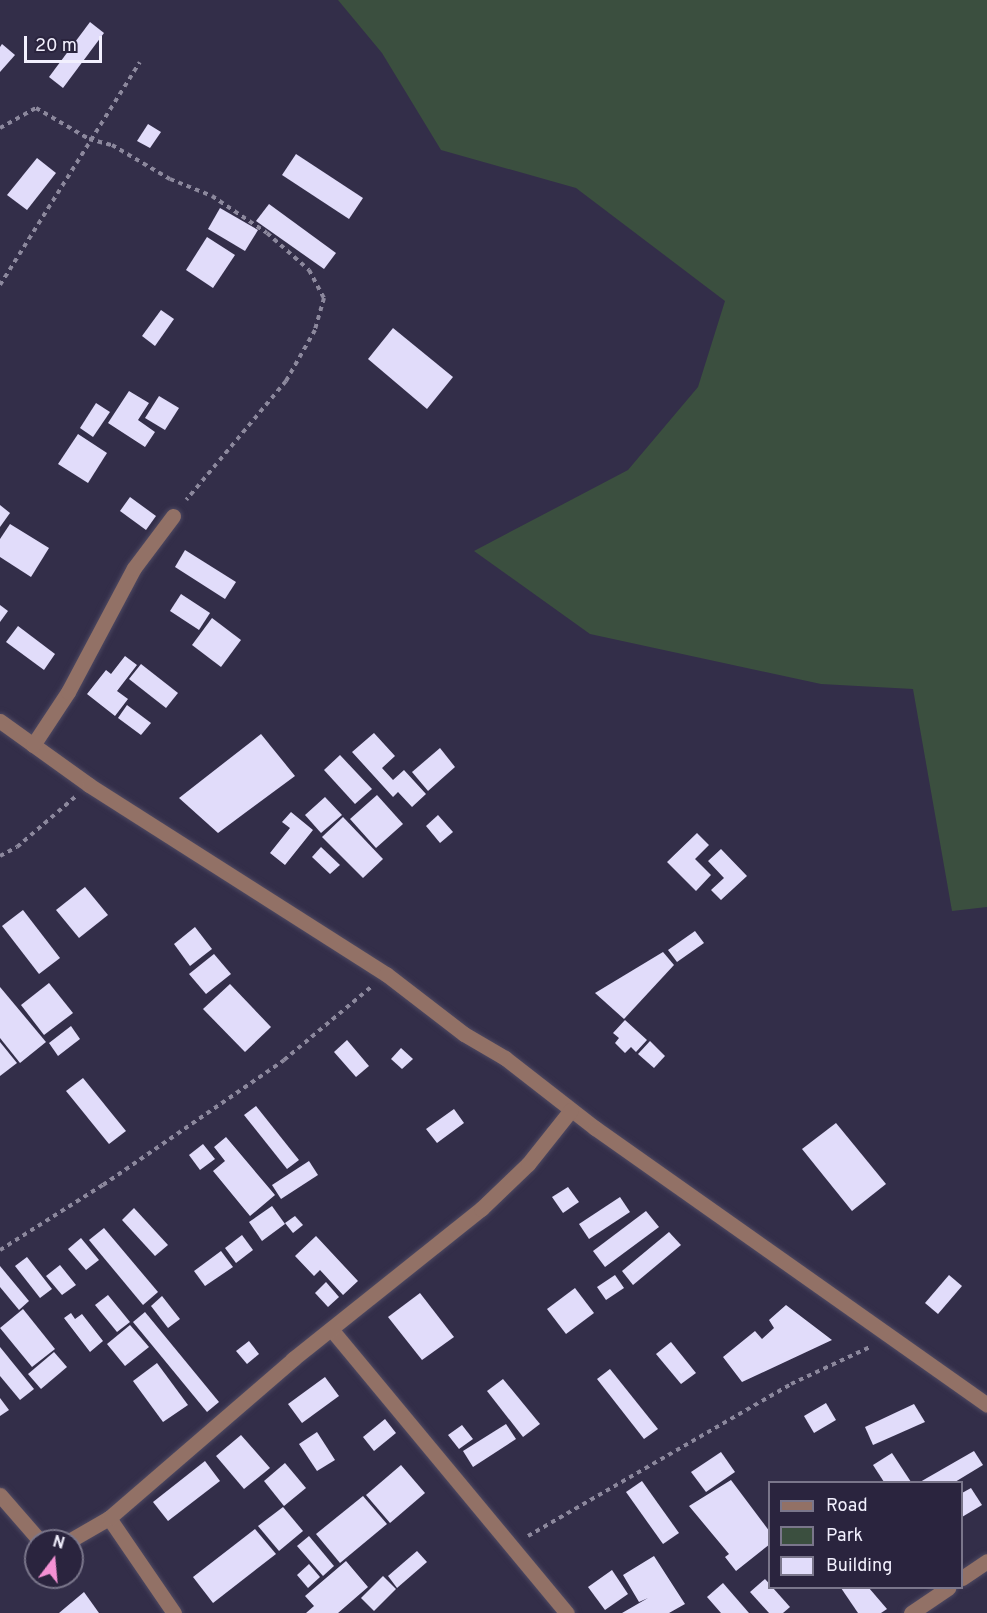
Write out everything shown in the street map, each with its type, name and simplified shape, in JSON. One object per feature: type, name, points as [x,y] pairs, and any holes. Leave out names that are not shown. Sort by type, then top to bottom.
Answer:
[{"type":"street","points":[[33,745],[68,692],[134,568],[173,516]]},
{"type":"street","points":[[0,721],[89,785],[386,974],[571,1110],[889,1338],[987,1405]]},
{"type":"street","points":[[84,1532],[109,1518],[158,1472],[481,1209],[528,1164],[571,1110]]},
{"type":"street","points":[[331,1329],[567,1613]]},
{"type":"street","points":[[0,1495],[30,1529]]},
{"type":"street","points":[[109,1518],[174,1613]]},
{"type":"street","points":[[963,1577],[987,1561]]},
{"type":"street","points":[[911,1613],[945,1589]]},
{"type":"path","points":[[0,285],[51,208],[89,139],[140,62]]},
{"type":"path","points":[[0,128],[36,108],[89,139],[112,146],[170,179],[212,196],[267,233],[309,270],[324,298],[315,330],[286,381],[173,516]]},
{"type":"path","points":[[0,856],[17,847],[89,785]]},
{"type":"path","points":[[0,1250],[284,1060],[386,974]]},
{"type":"path","points":[[511,1546],[791,1384],[889,1338]]},
{"type":"green space","points":[[338,0],[987,0],[987,907],[952,911],[913,689],[821,684],[590,634],[474,551],[628,470],[698,387],[725,301],[576,188],[441,150],[382,53]]},
{"type":"building","points":[[90,22],[104,33],[63,88],[49,77]]},
{"type":"building","points":[[2,44],[15,55],[0,72],[0,47]]},
{"type":"building","points":[[148,124],[161,132],[150,148],[137,141]]},
{"type":"building","points":[[296,154],[363,198],[349,219],[282,175]]},
{"type":"building","points":[[37,158],[56,173],[27,210],[7,195]]},
{"type":"building","points":[[269,204],[336,253],[324,269],[256,221]]},
{"type":"building","points":[[220,208],[258,230],[245,251],[208,229]]},
{"type":"building","points":[[207,237],[235,255],[213,288],[186,270]]},
{"type":"building","points":[[161,310],[174,319],[155,346],[142,336]]},
{"type":"building","points":[[393,328],[453,377],[427,409],[368,359]]},
{"type":"building","points":[[129,391],[149,403],[138,420],[155,432],[145,447],[108,423]]},
{"type":"building","points":[[159,396],[179,408],[165,430],[145,418]]},
{"type":"building","points":[[96,403],[110,412],[93,437],[80,428]]},
{"type":"building","points":[[78,434],[107,453],[88,483],[58,464]]},
{"type":"building","points":[[130,497],[156,516],[146,530],[120,511]]},
{"type":"building","points":[[0,505],[10,513],[0,527]]},
{"type":"building","points":[[10,524],[49,548],[31,577],[0,557],[0,539]]},
{"type":"building","points":[[185,550],[236,582],[225,599],[175,567]]},
{"type":"building","points":[[181,594],[210,613],[199,630],[170,611]]},
{"type":"building","points":[[0,605],[8,611],[0,622]]},
{"type":"building","points":[[212,618],[241,640],[221,667],[192,645]]},
{"type":"building","points":[[18,626],[55,654],[44,670],[6,642]]},
{"type":"building","points":[[125,656],[137,665],[117,691],[128,699],[115,716],[87,694],[106,670],[111,674]]},
{"type":"building","points":[[141,664],[178,693],[166,708],[129,679]]},
{"type":"building","points":[[127,705],[151,723],[141,735],[118,718]]},
{"type":"building","points":[[374,733],[395,756],[382,768],[393,780],[404,770],[426,794],[412,807],[398,792],[393,797],[352,752]]},
{"type":"building","points":[[261,734],[295,776],[218,833],[179,798]]},
{"type":"building","points":[[440,748],[455,767],[428,791],[412,772]]},
{"type":"building","points":[[340,755],[372,789],[355,804],[324,770]]},
{"type":"building","points":[[377,795],[403,824],[376,848],[350,819]]},
{"type":"building","points":[[325,797],[342,815],[321,833],[305,815]]},
{"type":"building","points":[[291,812],[313,830],[285,865],[270,853],[290,828],[282,822]]},
{"type":"building","points":[[438,815],[453,832],[440,843],[426,826]]},
{"type":"building","points":[[343,817],[383,859],[363,878],[322,837]]},
{"type":"building","points":[[697,833],[709,845],[695,859],[711,875],[696,891],[667,862]]},
{"type":"building","points":[[321,847],[340,865],[330,874],[312,857]]},
{"type":"building","points":[[721,849],[747,876],[721,900],[711,890],[724,878],[708,861]]},
{"type":"building","points":[[85,887],[108,915],[79,938],[56,910]]},
{"type":"building","points":[[23,910],[60,958],[39,974],[2,926]]},
{"type":"building","points":[[195,927],[212,949],[190,966],[174,944]]},
{"type":"building","points":[[695,931],[704,943],[677,962],[668,950]]},
{"type":"building","points":[[663,952],[674,965],[624,1019],[595,993]]},
{"type":"building","points":[[214,954],[231,974],[206,994],[189,974]]},
{"type":"building","points":[[49,983],[73,1013],[44,1035],[21,1005]]},
{"type":"building","points":[[230,984],[271,1027],[245,1052],[203,1009]]},
{"type":"building","points":[[0,987],[46,1042],[20,1063],[0,1038]]},
{"type":"building","points":[[625,1020],[647,1040],[636,1052],[631,1047],[625,1053],[615,1043],[619,1038],[613,1033]]},
{"type":"building","points":[[71,1026],[80,1039],[58,1056],[49,1043]]},
{"type":"building","points":[[347,1040],[369,1066],[356,1077],[334,1052]]},
{"type":"building","points":[[650,1041],[665,1056],[654,1068],[638,1054]]},
{"type":"building","points":[[0,1042],[17,1063],[0,1076]]},
{"type":"building","points":[[401,1048],[413,1059],[402,1069],[391,1059]]},
{"type":"building","points":[[83,1078],[126,1131],[109,1144],[66,1091]]},
{"type":"building","points":[[256,1106],[299,1160],[287,1169],[244,1115]]},
{"type":"building","points":[[454,1109],[464,1123],[437,1143],[426,1129]]},
{"type":"building","points":[[836,1123],[886,1184],[852,1211],[802,1149]]},
{"type":"building","points":[[226,1137],[275,1195],[250,1216],[213,1171],[225,1161],[214,1147]]},
{"type":"building","points":[[203,1144],[215,1159],[200,1170],[189,1155]]},
{"type":"building","points":[[309,1161],[318,1175],[281,1199],[272,1185]]},
{"type":"building","points":[[568,1187],[579,1202],[563,1213],[552,1197]]},
{"type":"building","points":[[620,1197],[630,1212],[589,1239],[579,1224]]},
{"type":"building","points":[[272,1206],[285,1224],[262,1241],[249,1222]]},
{"type":"building","points":[[134,1208],[168,1245],[155,1256],[122,1220]]},
{"type":"building","points":[[646,1211],[659,1227],[605,1267],[593,1251]]},
{"type":"building","points":[[295,1216],[303,1225],[293,1233],[285,1223]]},
{"type":"building","points":[[104,1228],[158,1292],[143,1305],[89,1240]]},
{"type":"building","points":[[669,1232],[681,1245],[633,1285],[622,1271]]},
{"type":"building","points":[[242,1235],[253,1250],[236,1263],[225,1248]]},
{"type":"building","points":[[316,1236],[358,1281],[343,1295],[320,1270],[314,1276],[295,1256]]},
{"type":"building","points":[[81,1238],[99,1260],[86,1270],[68,1249]]},
{"type":"building","points":[[221,1251],[233,1267],[205,1286],[194,1271]]},
{"type":"building","points":[[27,1257],[52,1289],[40,1298],[15,1266]]},
{"type":"building","points":[[60,1265],[76,1285],[62,1295],[46,1276]]},
{"type":"building","points":[[0,1266],[29,1301],[19,1310],[0,1287]]},
{"type":"building","points":[[615,1275],[624,1288],[606,1300],[597,1287]]},
{"type":"building","points":[[949,1275],[962,1286],[938,1314],[925,1303]]},
{"type":"building","points":[[326,1282],[339,1297],[328,1307],[315,1293]]},
{"type":"building","points":[[575,1288],[594,1313],[566,1334],[547,1309]]},
{"type":"building","points":[[420,1293],[454,1337],[422,1360],[388,1317]]},
{"type":"building","points":[[108,1295],[130,1322],[117,1332],[95,1305]]},
{"type":"building","points":[[162,1296],[180,1319],[168,1328],[151,1306]]},
{"type":"building","points":[[786,1305],[832,1340],[742,1382],[723,1357],[755,1331],[762,1339],[774,1328],[769,1320]]},
{"type":"building","points":[[23,1309],[55,1349],[32,1367],[0,1328]]},
{"type":"building","points":[[145,1312],[219,1402],[207,1412],[133,1322]]},
{"type":"building","points":[[71,1313],[75,1319],[82,1314],[103,1341],[90,1352],[64,1318]]},
{"type":"building","points":[[130,1325],[149,1347],[125,1366],[107,1344]]},
{"type":"building","points":[[249,1341],[259,1354],[247,1364],[236,1351]]},
{"type":"building","points":[[671,1342],[696,1373],[681,1384],[656,1354]]},
{"type":"building","points":[[0,1347],[34,1389],[20,1400],[0,1376]]},
{"type":"building","points":[[54,1352],[67,1367],[41,1389],[28,1374]]},
{"type":"building","points":[[157,1363],[188,1405],[163,1422],[133,1381]]},
{"type":"building","points":[[610,1369],[658,1429],[644,1439],[597,1379]]},
{"type":"building","points":[[325,1377],[339,1396],[302,1423],[288,1404]]},
{"type":"building","points":[[503,1379],[540,1424],[523,1437],[487,1391]]},
{"type":"building","points":[[0,1398],[9,1410],[0,1416]]},
{"type":"building","points":[[826,1403],[836,1420],[814,1433],[804,1416]]},
{"type":"building","points":[[914,1404],[925,1422],[873,1445],[865,1427]]},
{"type":"building","points":[[385,1419],[396,1433],[374,1451],[363,1437]]},
{"type":"building","points":[[506,1424],[516,1439],[473,1467],[463,1451]]},
{"type":"building","points":[[462,1425],[473,1439],[459,1449],[448,1435]]},
{"type":"building","points":[[317,1432],[335,1460],[317,1471],[299,1444]]},
{"type":"building","points":[[241,1435],[270,1468],[244,1489],[216,1456]]},
{"type":"building","points":[[974,1451],[983,1465],[957,1481],[922,1481]]},
{"type":"building","points":[[721,1452],[735,1472],[706,1492],[691,1472]]},
{"type":"building","points":[[892,1453],[910,1481],[883,1481],[873,1465]]},
{"type":"building","points":[[205,1461],[220,1481],[168,1521],[153,1502]]},
{"type":"building","points":[[285,1463],[306,1488],[284,1506],[264,1481]]},
{"type":"building","points":[[401,1465],[425,1493],[390,1523],[366,1495]]},
{"type":"building","points":[[731,1480],[768,1529],[768,1546],[736,1571],[725,1557],[729,1554],[689,1506]]},
{"type":"building","points":[[642,1481],[679,1533],[663,1544],[626,1492]]},
{"type":"building","points":[[971,1488],[982,1505],[963,1516],[963,1492]]},
{"type":"building","points":[[363,1496],[387,1524],[340,1563],[316,1534]]},
{"type":"building","points":[[283,1507],[303,1531],[279,1551],[258,1526]]},
{"type":"building","points":[[255,1529],[276,1554],[213,1603],[193,1577]]},
{"type":"building","points":[[309,1536],[334,1566],[323,1576],[297,1546]]},
{"type":"building","points":[[417,1551],[427,1562],[397,1588],[388,1576]]},
{"type":"building","points":[[654,1556],[685,1604],[669,1613],[622,1613],[648,1598],[639,1602],[623,1575]]},
{"type":"building","points":[[346,1561],[368,1587],[338,1613],[306,1613],[314,1606],[305,1596]]},
{"type":"building","points":[[309,1564],[320,1577],[308,1588],[297,1575]]},
{"type":"building","points":[[612,1570],[628,1594],[605,1610],[588,1587]]},
{"type":"building","points":[[383,1576],[396,1589],[374,1611],[361,1598]]},
{"type":"building","points":[[765,1579],[768,1582],[768,1589],[774,1589],[790,1607],[783,1613],[769,1613],[750,1592]]},
{"type":"building","points":[[723,1583],[749,1613],[721,1613],[707,1597]]},
{"type":"building","points":[[842,1589],[870,1589],[887,1609],[881,1613],[858,1613]]},
{"type":"building","points":[[84,1592],[99,1613],[59,1613]]}]
